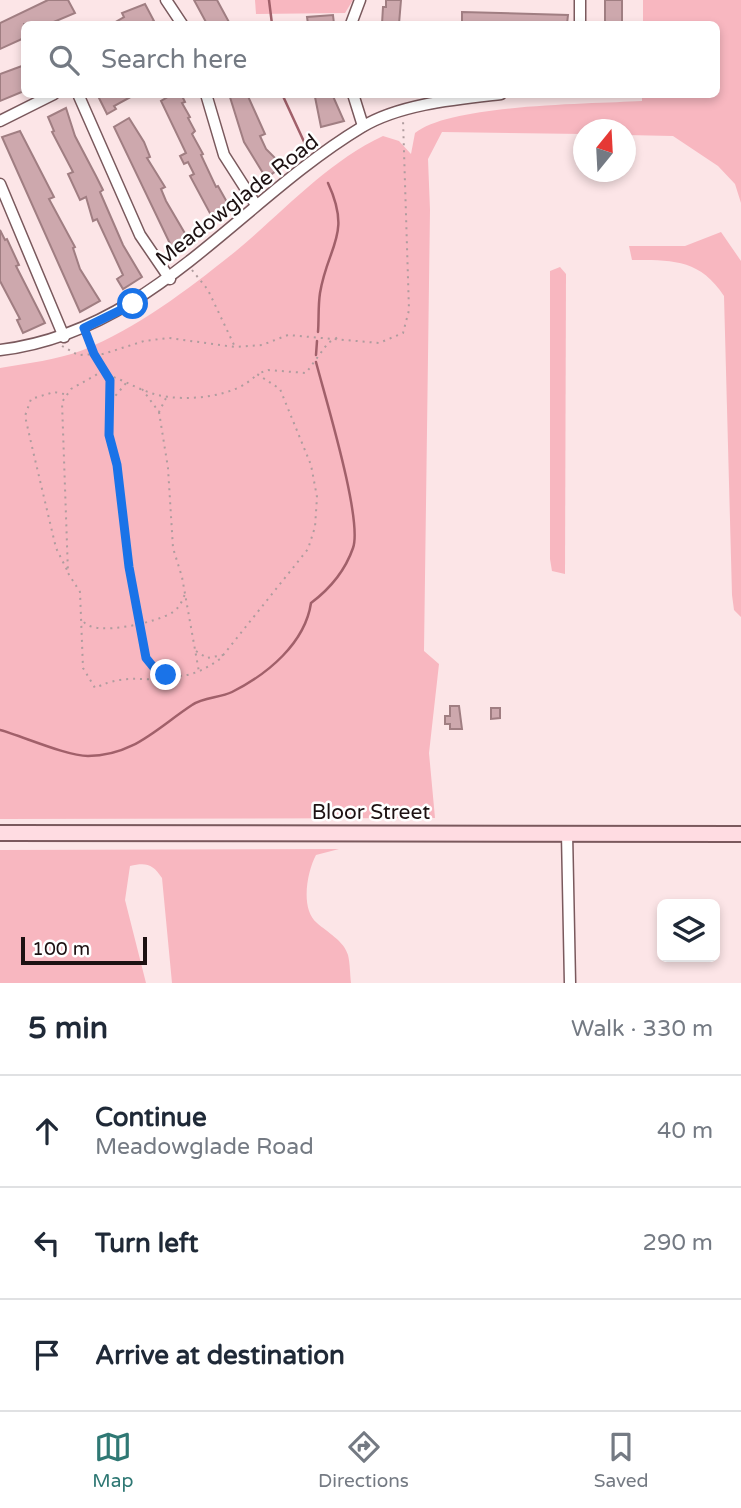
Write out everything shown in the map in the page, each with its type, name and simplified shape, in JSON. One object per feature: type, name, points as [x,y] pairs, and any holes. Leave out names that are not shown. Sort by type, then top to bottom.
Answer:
[{"type":"main road","name":"Bloor Street","points":[[0,833],[741,834]]},
{"type":"street","points":[[166,0],[180,21]]},
{"type":"street","points":[[352,21],[360,0]]},
{"type":"street","points":[[580,0],[580,21]]},
{"type":"street","points":[[0,121],[46,98]]},
{"type":"street","points":[[80,98],[139,235],[170,279]]},
{"type":"street","points":[[207,98],[224,155],[256,205]]},
{"type":"street","points":[[354,98],[363,126]]},
{"type":"street","name":"Meadowglade Road","points":[[0,350],[58,339],[133,304],[170,279],[256,205],[363,126],[404,111],[461,98]]},
{"type":"street","points":[[0,184],[58,339]]},
{"type":"street","points":[[567,833],[570,983]]},
{"type":"path","points":[[58,339],[78,355],[169,338],[235,348],[262,345],[288,335],[338,337],[379,343],[403,333],[409,310],[404,111]]},
{"type":"path","points":[[187,264],[208,290],[235,348]]},
{"type":"path","points":[[84,328],[94,354],[110,380],[109,435],[117,465],[124,529],[146,658],[155,669],[178,678]]},
{"type":"path","points":[[106,375],[167,396],[206,395],[245,386],[257,374],[268,370],[306,373],[328,343],[338,337]]},
{"type":"path","points":[[68,573],[65,421],[62,402],[65,394],[103,371]]},
{"type":"path","points":[[65,394],[54,392],[31,399],[25,416],[53,536],[68,573],[80,592],[83,668],[96,688],[113,679],[129,676],[156,681],[199,672],[224,654],[302,560],[315,527],[317,497],[311,465],[281,389],[257,374]]},
{"type":"path","points":[[110,401],[127,382]]},
{"type":"path","points":[[142,389],[159,412],[168,468],[173,548],[185,593],[199,672]]},
{"type":"path","points":[[159,412],[167,396]]},
{"type":"path","points":[[82,620],[95,630],[139,622],[172,613],[181,604],[185,593]]},
{"type":"path","points":[[195,651],[207,658],[224,654]]},
{"type":"shaded area","points":[[255,0],[353,0],[345,13],[256,14]]},
{"type":"shaded area","points":[[643,0],[741,0],[741,203],[735,184],[718,166],[673,136],[636,135],[636,119],[573,119],[573,134],[442,132],[428,159],[430,210],[424,651],[439,664],[429,753],[435,818],[0,819],[0,368],[83,350],[143,319],[236,251],[343,159],[383,136],[399,141],[411,154],[415,133],[433,123],[458,116],[522,107],[642,101],[642,98],[720,98],[720,21],[643,21]]},
{"type":"shaded area","points":[[721,232],[741,261],[741,617],[734,610],[732,595],[724,296],[715,284],[695,268],[660,260],[632,260],[629,246],[685,246]]},
{"type":"shaded area","points":[[560,267],[566,274],[565,574],[552,571],[550,559],[550,271]]},
{"type":"shaded area","points":[[339,849],[316,855],[308,880],[307,900],[312,917],[346,950],[351,983],[172,983],[162,878],[149,865],[140,864],[130,866],[125,900],[146,983],[0,983],[0,850]]},
{"type":"building","points":[[48,0],[68,0],[75,13],[56,21],[21,21],[21,39],[0,49],[0,23]]},
{"type":"building","points":[[194,0],[217,0],[228,21],[205,21]]},
{"type":"building","points":[[386,0],[401,0],[399,21],[382,21],[383,7],[386,7]]},
{"type":"building","points":[[605,0],[622,0],[622,21],[605,21]]},
{"type":"building","points":[[145,4],[154,21],[117,21],[124,17],[122,13]]},
{"type":"building","points":[[462,12],[568,15],[567,21],[462,21]]},
{"type":"building","points":[[333,15],[334,21],[308,21],[307,17]]},
{"type":"building","points":[[21,66],[21,92],[0,101],[0,74]]},
{"type":"building","points":[[99,98],[129,98],[114,106],[116,109],[107,114]]},
{"type":"building","points":[[166,98],[183,98],[185,102],[182,103],[195,131],[192,134],[216,187],[218,186],[228,204],[225,205],[227,209],[212,217],[190,176],[194,174],[188,162],[184,164],[180,156],[186,153],[161,101]]},
{"type":"building","points":[[230,98],[249,98],[265,134],[260,136],[266,149],[283,166],[266,178],[244,142]]},
{"type":"building","points":[[315,98],[334,98],[344,121],[321,127]]},
{"type":"building","points":[[66,108],[75,136],[103,190],[100,192],[123,245],[142,277],[123,289],[117,279],[123,275],[97,219],[93,221],[86,197],[80,200],[68,174],[73,172],[52,132],[54,131],[48,117]]},
{"type":"building","points":[[129,118],[144,142],[150,157],[147,158],[165,187],[161,189],[166,201],[190,242],[174,252],[114,127]]},
{"type":"building","points":[[20,131],[54,197],[49,199],[75,247],[73,248],[80,269],[100,301],[80,312],[2,137]]},
{"type":"building","points":[[0,230],[5,240],[7,239],[19,265],[16,266],[45,323],[23,333],[17,320],[20,319],[0,281]]},
{"type":"building","points":[[450,706],[459,706],[462,729],[450,729],[450,724],[445,724],[445,716],[450,716]]},
{"type":"building","points":[[491,708],[500,708],[500,718],[491,719]]},
{"type":"waterway","points":[[269,0],[272,21]]},
{"type":"waterway","points":[[284,98],[306,146]]},
{"type":"waterway","points":[[318,332],[320,293],[338,228],[335,201],[328,183]]},
{"type":"waterway","points":[[316,355],[317,341]]},
{"type":"waterway","points":[[0,730],[79,755],[104,755],[144,739],[196,702],[227,694],[245,685],[283,656],[301,631],[311,603],[331,585],[346,564],[353,548],[355,533],[348,486],[316,362]]},
{"type":"route","points":[[133,304],[84,328],[94,354],[110,380],[109,435],[117,465],[129,567],[146,658],[155,669],[166,675]]}]
